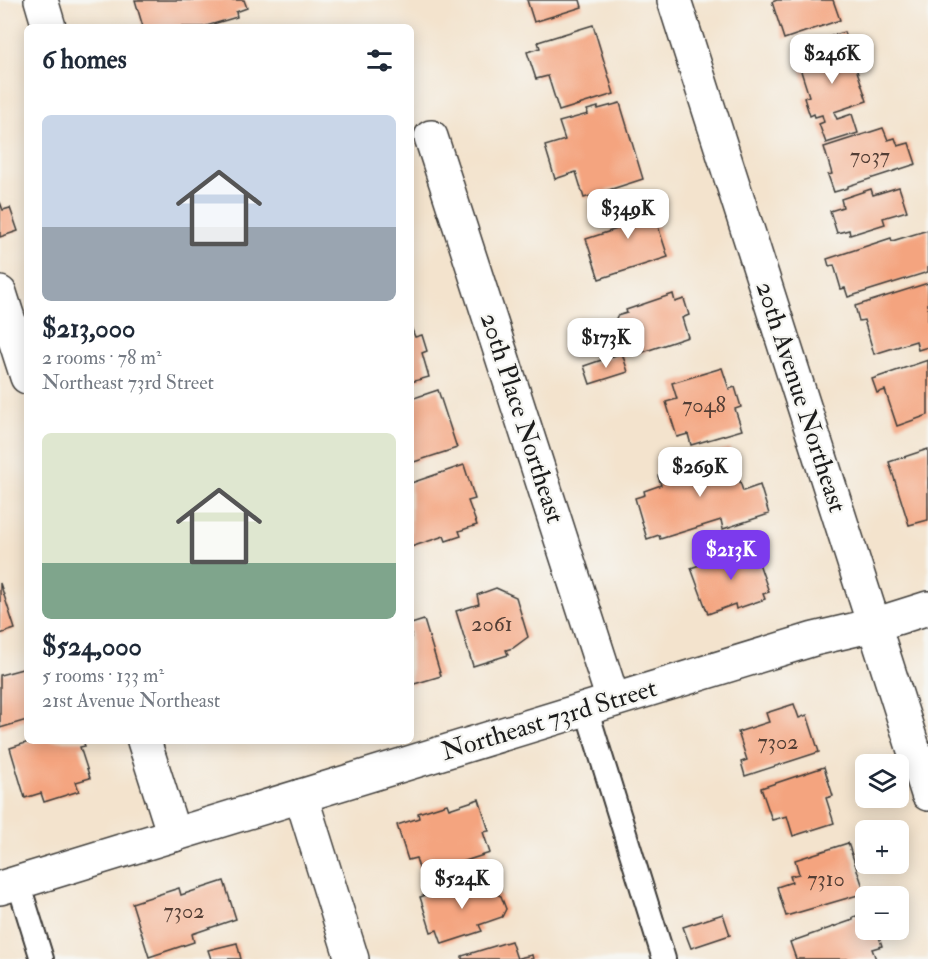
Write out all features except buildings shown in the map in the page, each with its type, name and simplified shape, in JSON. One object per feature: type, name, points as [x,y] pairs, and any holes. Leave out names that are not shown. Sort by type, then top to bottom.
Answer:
[{"type":"street","points":[[41,0],[48,24]]},
{"type":"street","name":"20th Avenue Northeast","points":[[674,0],[928,794]]},
{"type":"street","name":"20th Place Northeast","points":[[431,137],[599,704]]},
{"type":"street","points":[[0,293],[24,368]]},
{"type":"street","name":"Northeast 73rd Street","points":[[9,885],[814,639],[874,625],[928,608]]},
{"type":"street","points":[[145,744],[174,835]]},
{"type":"street","points":[[301,796],[352,959]]},
{"type":"lane","points":[[599,704],[664,959]]},
{"type":"lane","points":[[9,885],[42,959]]}]
